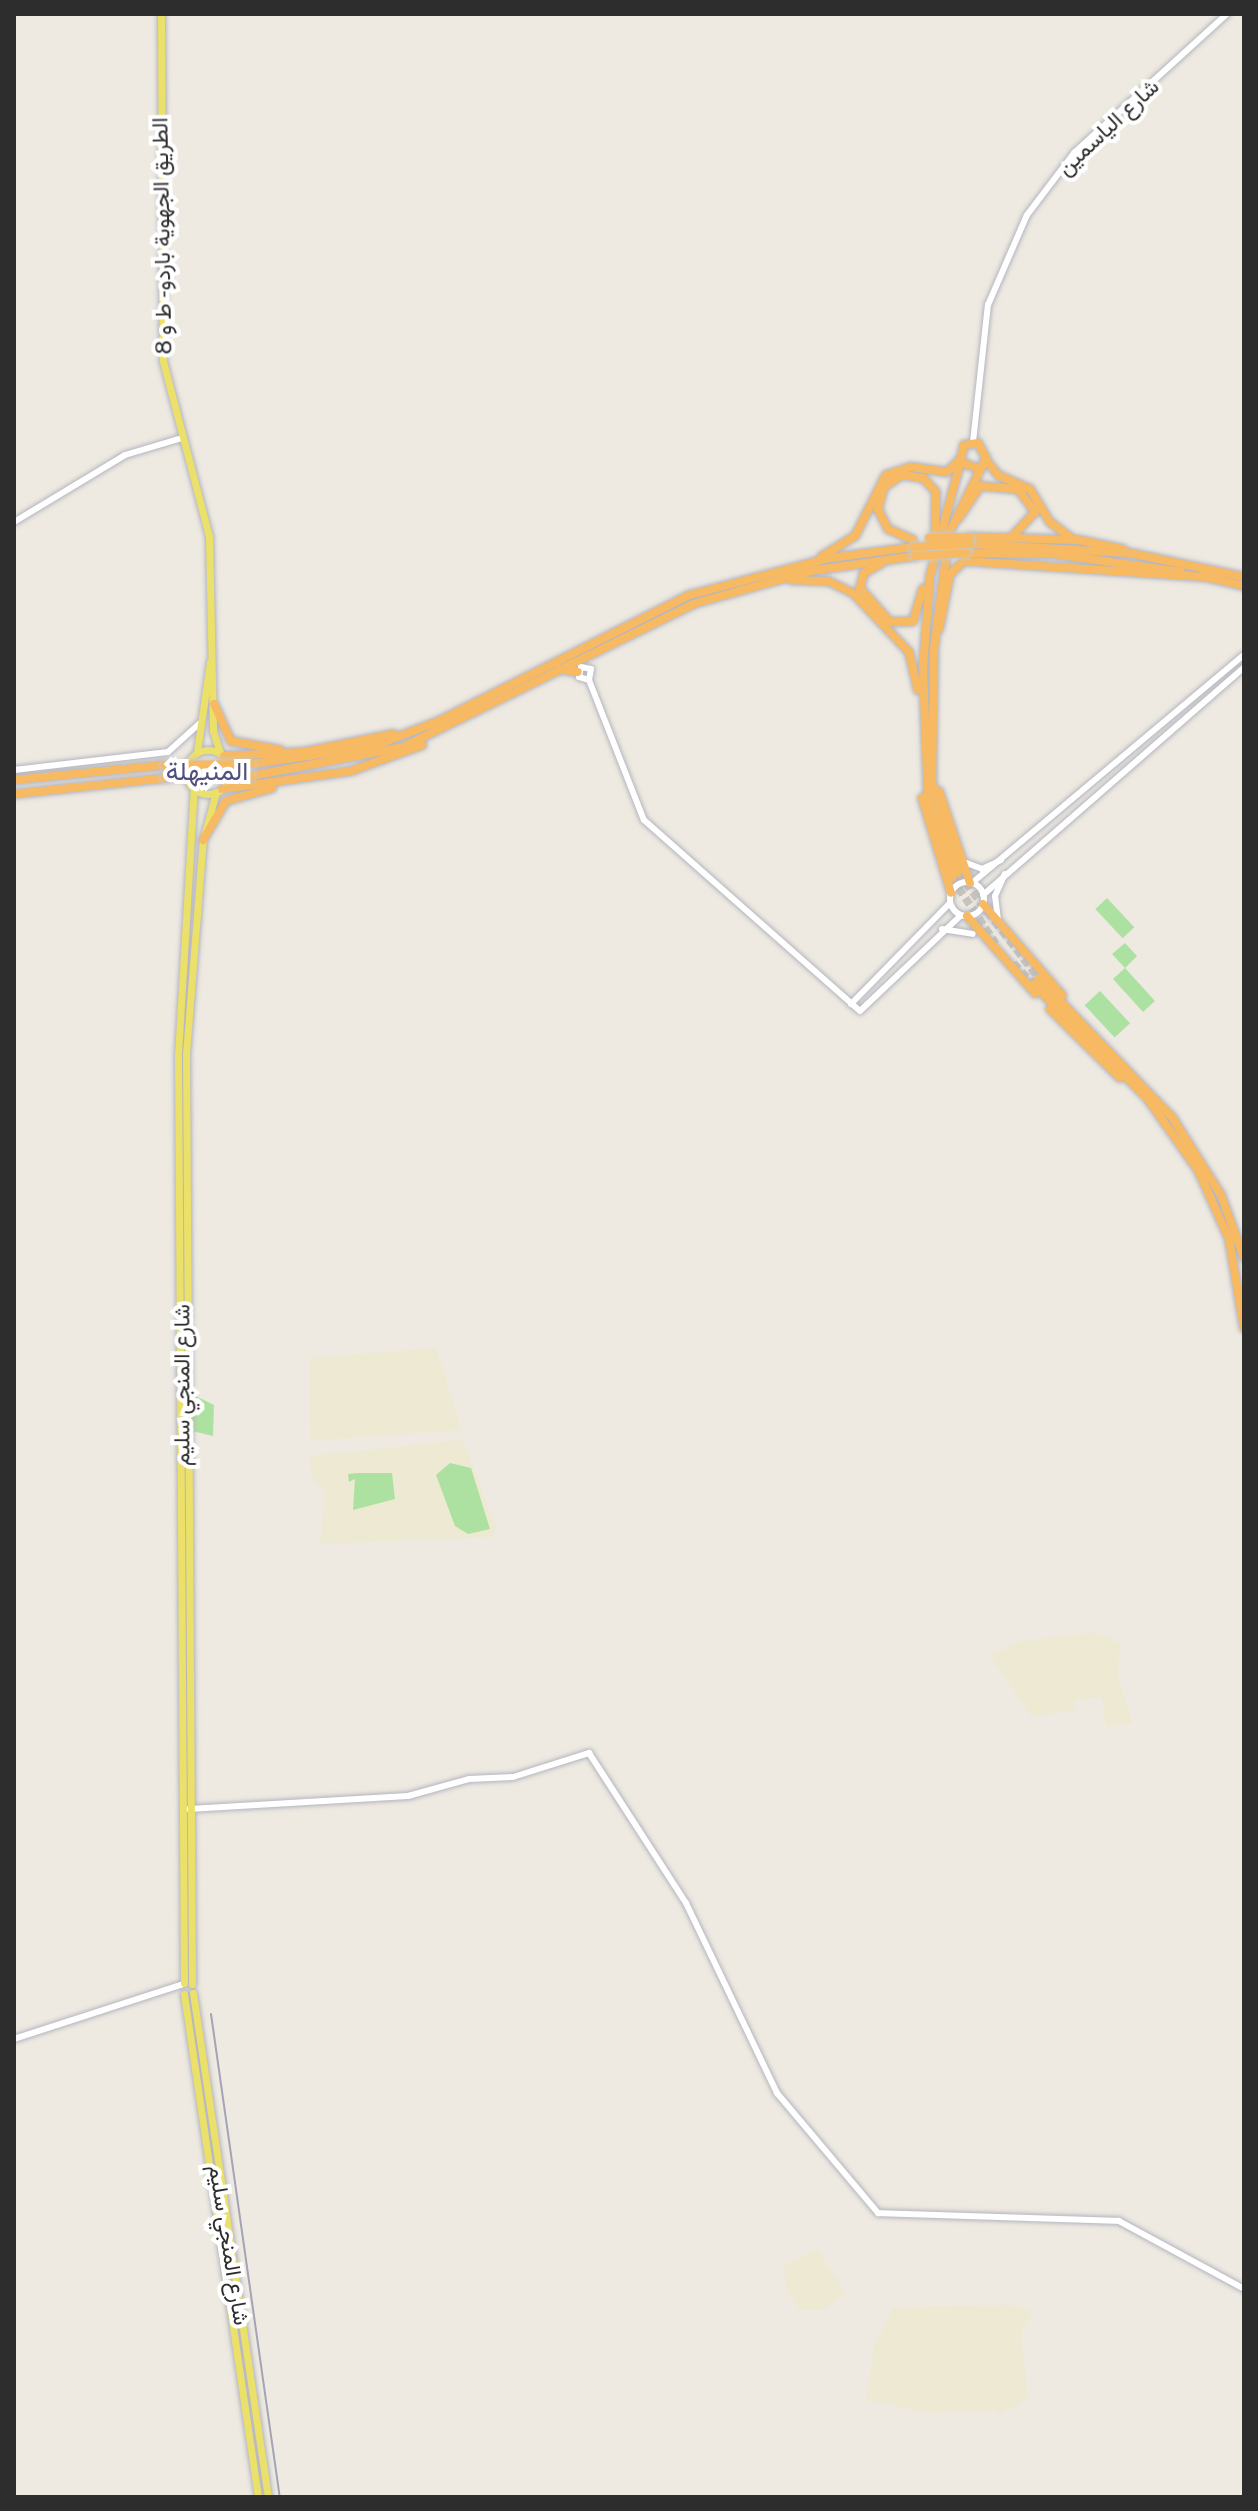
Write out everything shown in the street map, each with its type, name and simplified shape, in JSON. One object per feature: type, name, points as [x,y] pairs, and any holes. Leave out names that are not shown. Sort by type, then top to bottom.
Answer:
[{"type":"highway","points":[[812,562],[855,536],[886,475],[911,467],[947,472],[973,442],[998,475],[1030,489],[1056,529],[1079,540],[1244,577]]},
{"type":"highway","points":[[924,750],[931,813],[955,876],[937,812],[931,727],[934,649],[949,533],[986,460]]},
{"type":"highway","points":[[959,461],[979,469]]},
{"type":"highway","points":[[959,461],[933,559],[916,618],[899,625],[863,596],[860,580],[873,565],[914,548],[929,538],[970,540],[1130,553]]},
{"type":"highway","points":[[914,548],[888,529],[878,509],[884,487],[902,475],[923,478],[939,498],[924,734],[924,808],[950,898]]},
{"type":"highway","points":[[949,533],[975,490],[996,483],[1024,491],[1034,506],[1030,525],[1012,537]]},
{"type":"highway","points":[[14,780],[165,765],[251,764],[371,747],[439,721],[641,614],[747,578],[812,562],[970,540],[1012,537],[1079,540]]},
{"type":"highway","points":[[203,840],[226,801],[381,763],[554,670],[670,613],[753,587],[914,548],[1084,557],[1244,586]]},
{"type":"highway","points":[[934,649],[950,574],[964,561],[1204,577]]},
{"type":"highway","points":[[753,587],[828,581],[853,593],[909,652],[924,734]]},
{"type":"highway","points":[[554,670],[578,672]]},
{"type":"highway","points":[[214,704],[221,730],[240,746],[317,750]]},
{"type":"highway","points":[[222,755],[317,750],[439,721]]},
{"type":"highway","points":[[14,794],[165,778],[251,776],[375,756],[453,727]]},
{"type":"highway","points":[[931,727],[956,853],[971,883]]},
{"type":"highway","points":[[219,791],[310,779]]},
{"type":"highway","points":[[983,900],[1005,933],[1197,1154],[1244,1258]]},
{"type":"highway","points":[[964,916],[1093,1051],[1167,1123]]},
{"type":"highway","points":[[1112,1053],[1036,981],[1167,1123],[1220,1212],[1244,1328]]},
{"type":"highway","points":[[1072,1044],[1093,1051]]},
{"type":"highway","points":[[1095,1068],[1107,1065]]},
{"type":"main road","name":"الطريق الجهوية باردو - ط و 8","points":[[161,14],[162,338],[182,438],[209,536],[214,704],[222,755]]},
{"type":"main road","name":"الطريق الجهوية باردو - ط و 8","points":[[195,754],[206,713],[213,644]]},
{"type":"main road","points":[[195,754],[222,755],[230,773],[219,791],[194,788],[186,771],[195,754]]},
{"type":"main road","name":"شارع المنجي سليم","points":[[194,788],[178,1055],[186,1988],[258,2497]]},
{"type":"main road","name":"شارع المنجي سليم","points":[[219,791],[203,840],[186,1067],[189,1809],[186,1988],[268,2497]]},
{"type":"street","name":"شارع الياسمين","points":[[973,442],[988,305],[1027,215],[1074,153],[1227,14]]},
{"type":"street","points":[[14,522],[125,455],[182,438]]},
{"type":"street","points":[[851,1004],[950,898],[1008,857],[1244,655]]},
{"type":"street","points":[[589,680],[578,672],[589,667],[589,680],[644,820],[860,1011],[938,930],[964,916],[983,900],[1007,869],[1244,667]]},
{"type":"street","points":[[14,770],[168,752],[189,739],[206,713]]},
{"type":"street","points":[[956,853],[978,869],[1008,857]]},
{"type":"street","points":[[1005,933],[995,902],[1007,869]]},
{"type":"street","points":[[971,883],[983,900]]},
{"type":"street","points":[[950,898],[964,916]]},
{"type":"street","points":[[938,930],[973,934]]},
{"type":"street","points":[[189,1809],[408,1796],[469,1779],[513,1777],[589,1753],[686,1903],[777,2093],[878,2213],[1119,2221],[1244,2289]]},
{"type":"street","points":[[14,2039],[163,1987],[186,1988]]},
{"type":"shaded area","points":[[436,1348],[462,1430],[310,1441],[309,1358]]},
{"type":"shaded area","points":[[463,1440],[496,1528],[492,1537],[320,1544],[325,1489],[313,1481],[309,1456]]},
{"type":"shaded area","points":[[1094,1632],[1120,1643],[1118,1678],[1133,1723],[1106,1727],[1102,1697],[1074,1700],[1075,1710],[1032,1717],[990,1656],[1021,1641]]},
{"type":"shaded area","points":[[816,2249],[846,2293],[823,2310],[799,2310],[785,2285],[784,2265]]},
{"type":"shaded area","points":[[1014,2305],[1033,2313],[1021,2331],[1028,2398],[997,2416],[997,2410],[927,2413],[866,2400],[874,2345],[894,2307]]},
{"type":"green space","points":[[1107,898],[1134,927],[1123,938],[1095,909]]},
{"type":"green space","points":[[1125,943],[1137,956],[1125,968],[1112,954]]},
{"type":"green space","points":[[1125,968],[1155,1001],[1143,1012],[1113,979]]},
{"type":"green space","points":[[1100,991],[1130,1023],[1115,1038],[1085,1005]]},
{"type":"green space","points":[[192,1394],[214,1405],[213,1436],[192,1431]]},
{"type":"green space","points":[[450,1463],[471,1468],[490,1529],[468,1534],[455,1526],[436,1475]]},
{"type":"green space","points":[[392,1473],[395,1499],[353,1510],[355,1479],[349,1482],[348,1474]]},
{"type":"tunnel","points":[[958,873],[1039,979]]},
{"type":"tunnel","points":[[952,878],[996,944]]},
{"type":"tunnel","points":[[1013,963],[1033,984]]},
{"type":"tram line","points":[[211,2014],[280,2497]]},
{"type":"district","name":"المنيهلة","points":[[207,771]]}]
